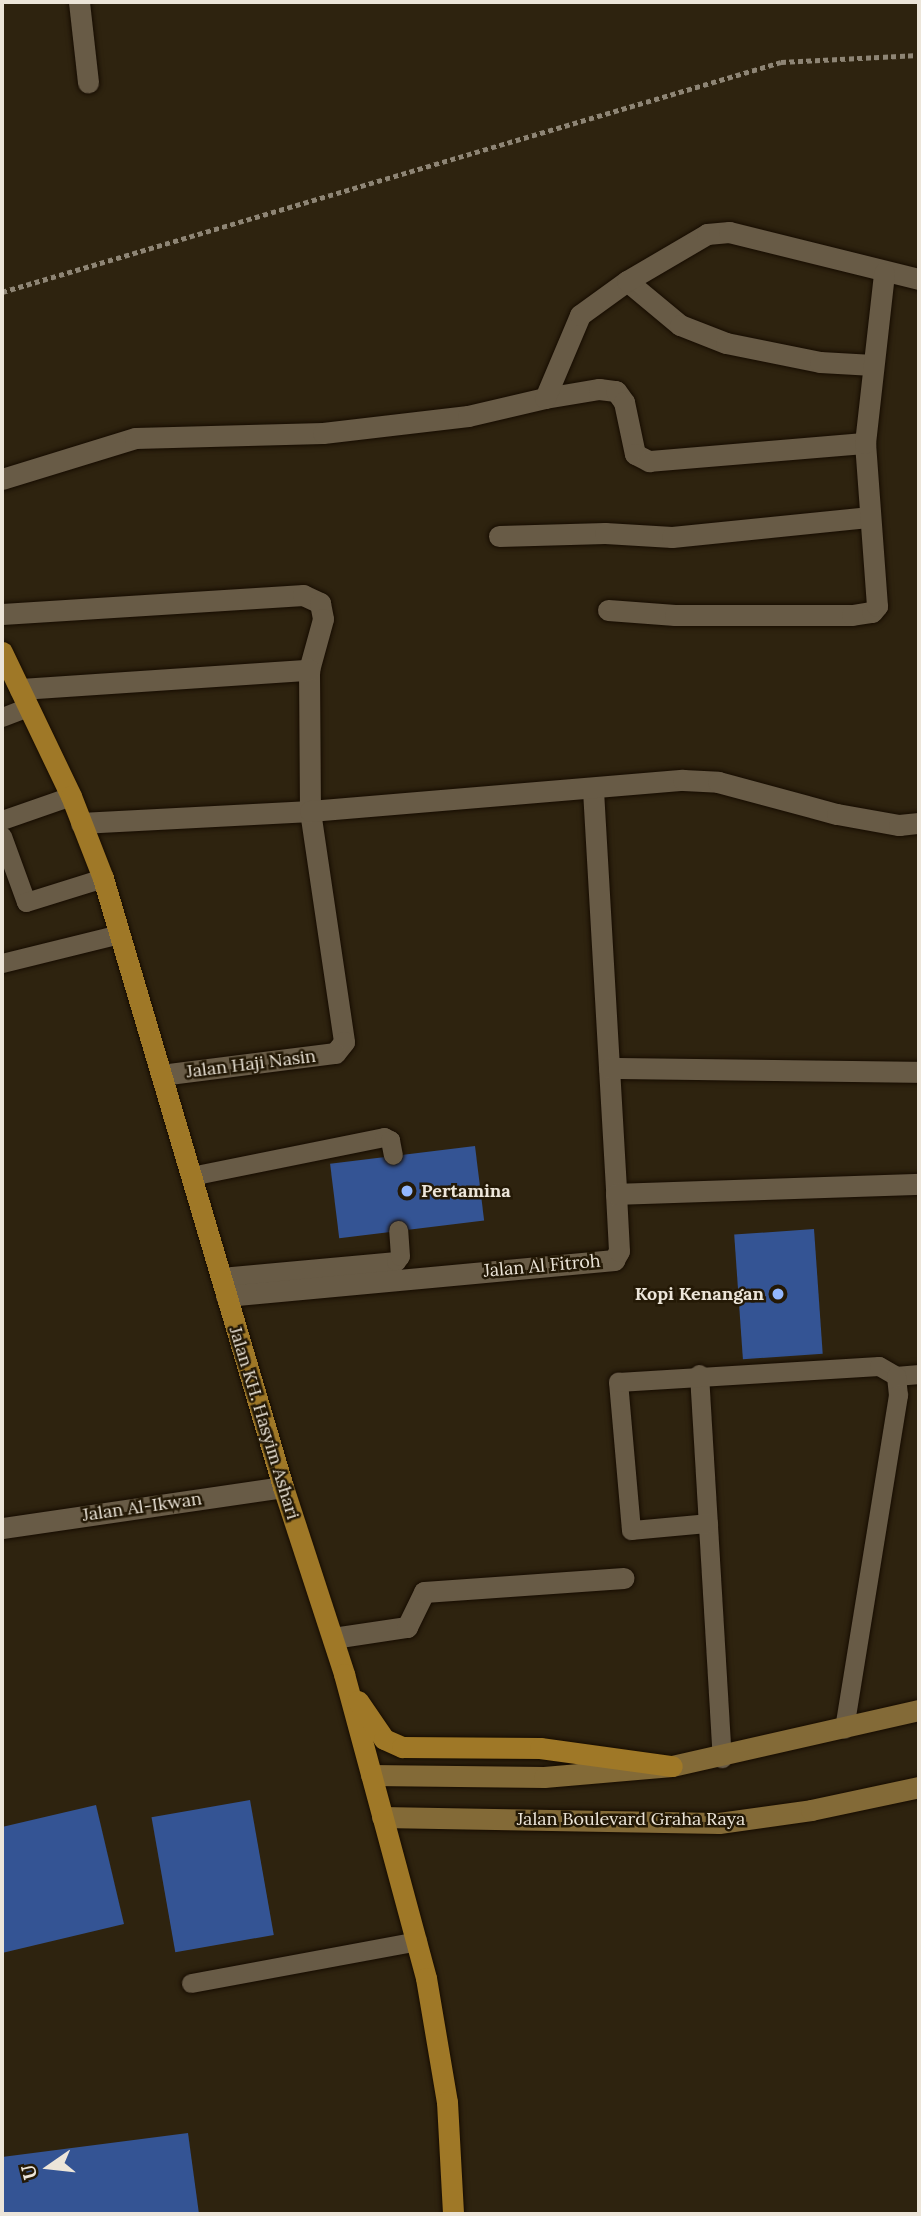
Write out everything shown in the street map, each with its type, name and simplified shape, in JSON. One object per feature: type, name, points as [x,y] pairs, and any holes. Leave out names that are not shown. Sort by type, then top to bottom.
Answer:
[{"type":"main road","name":"Jalan KH. Hasyim Ashari","points":[[2,652],[71,796],[103,878],[283,1487],[344,1674],[417,1941],[447,2102],[453,2214]]},
{"type":"main road","points":[[344,1674],[370,1722],[384,1739],[402,1747],[540,1748],[672,1766]]},
{"type":"main road","points":[[371,1775],[544,1777],[672,1766],[722,1758],[919,1710]]},
{"type":"main road","name":"Jalan Boulevard Graha Raya","points":[[382,1817],[719,1823],[919,1787]]},
{"type":"street","points":[[79,2],[88,82]]},
{"type":"street","points":[[545,398],[580,316],[684,244],[729,232],[884,273],[919,279]]},
{"type":"street","points":[[608,610],[675,615],[872,612],[878,596],[866,443],[884,273]]},
{"type":"street","points":[[627,281],[680,326],[726,343],[820,362],[873,365]]},
{"type":"street","points":[[2,479],[135,438],[323,433],[468,416],[545,398],[600,389],[616,391],[624,402],[635,454],[649,461],[866,443]]},
{"type":"street","points":[[499,536],[605,533],[672,537],[870,517]]},
{"type":"street","points":[[2,614],[303,595],[320,603],[323,619],[309,670],[310,811]]},
{"type":"street","points":[[24,698],[309,670]]},
{"type":"street","points":[[81,823],[310,811],[593,790],[683,780],[718,782],[837,814],[899,825],[919,823]]},
{"type":"street","points":[[593,790],[615,1194],[919,1184]]},
{"type":"street","name":"Jalan Haji Nasin","points":[[161,1075],[340,1051],[344,1042],[335,965],[310,811]]},
{"type":"street","points":[[609,1068],[919,1072]]},
{"type":"street","name":"Jalan Al Fitroh","points":[[223,1287],[614,1260],[620,1251],[615,1194]]},
{"type":"street","name":"Jalan Al-Ikwan","points":[[2,1528],[283,1487]]},
{"type":"street","points":[[333,1638],[407,1628],[424,1592],[624,1578]]},
{"type":"lane","points":[[2,717],[24,698]]},
{"type":"lane","points":[[2,820],[71,796]]},
{"type":"lane","points":[[2,836],[26,902],[103,878]]},
{"type":"lane","points":[[2,963],[119,933]]},
{"type":"lane","points":[[191,1176],[384,1137],[390,1140],[393,1155]]},
{"type":"lane","points":[[223,1287],[396,1261],[400,1256],[398,1230]]},
{"type":"lane","points":[[708,1523],[631,1530],[618,1382],[699,1374],[879,1366],[896,1376],[919,1374]]},
{"type":"lane","points":[[699,1374],[722,1758]]},
{"type":"lane","points":[[844,1729],[898,1395],[896,1376]]},
{"type":"lane","points":[[191,1983],[417,1941]]},
{"type":"path","points":[[2,292],[781,62],[919,55]]},
{"type":"building","name":"Pertamina","points":[[475,1146],[484,1220],[339,1238],[330,1164]]},
{"type":"building","name":"Kopi Kenangan","points":[[814,1229],[823,1354],[743,1359],[734,1235]]},
{"type":"building","points":[[250,1800],[274,1935],[175,1952],[152,1817]]},
{"type":"building","points":[[96,1805],[124,1924],[2,1953],[2,1827]]},
{"type":"building","points":[[188,2133],[199,2214],[2,2214],[2,2157]]},
{"type":"place","name":"Pertamina","points":[[407,1191]]},
{"type":"place","name":"Kopi Kenangan","points":[[778,1294]]}]
